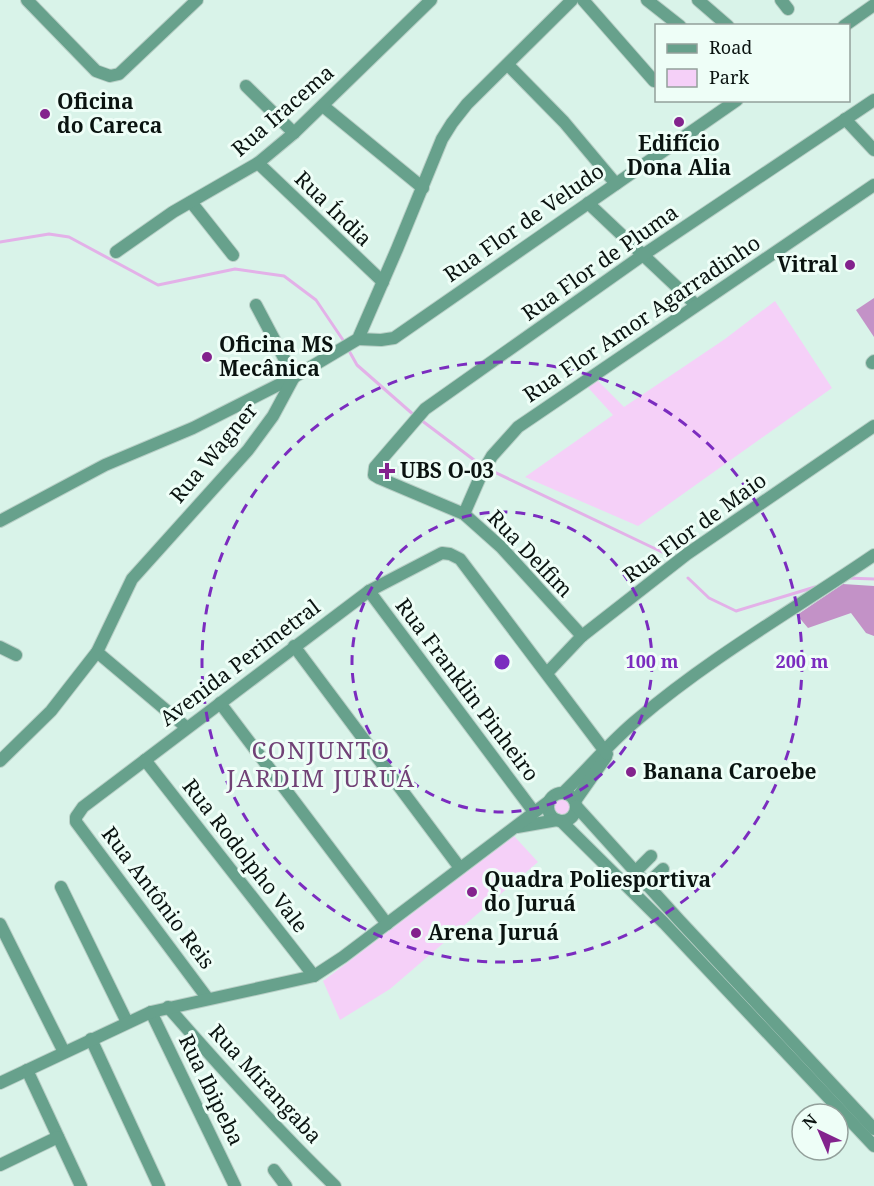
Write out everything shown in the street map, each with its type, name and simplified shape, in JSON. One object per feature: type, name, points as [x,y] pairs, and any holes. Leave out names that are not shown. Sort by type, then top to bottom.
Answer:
[{"type":"street","points":[[27,0],[96,70],[122,79],[197,0]]},
{"type":"street","name":"Rua Iracema","points":[[116,252],[173,212],[258,163],[323,106],[432,0]]},
{"type":"street","points":[[355,341],[423,188],[442,139],[452,123],[467,104],[572,0]]},
{"type":"street","points":[[583,0],[654,81]]},
{"type":"street","points":[[647,0],[677,24]]},
{"type":"street","points":[[698,0],[726,24]]},
{"type":"street","points":[[847,24],[874,5]]},
{"type":"street","points":[[508,65],[564,122],[616,184]]},
{"type":"street","points":[[246,86],[294,132]]},
{"type":"street","name":"Rua Flor de Pluma","points":[[379,478],[374,475],[375,467],[425,409],[644,255],[874,100]]},
{"type":"street","name":"Rua Flor de Veludo","points":[[355,341],[394,338],[734,102]]},
{"type":"street","points":[[323,106],[423,188]]},
{"type":"street","points":[[845,119],[874,150]]},
{"type":"street","name":"Rua Índia","points":[[258,163],[382,282]]},
{"type":"street","name":"Rua Flor Amor Agarradinho","points":[[464,514],[492,456],[519,427],[874,185]]},
{"type":"street","points":[[191,202],[233,255]]},
{"type":"street","points":[[588,203],[696,305]]},
{"type":"street","points":[[0,521],[105,465],[193,428],[294,377],[256,305]]},
{"type":"street","name":"Rua Wagner","points":[[0,761],[51,711],[97,651],[132,579],[248,450],[273,416],[294,377],[355,341]]},
{"type":"street","name":"Rua Flor de Maio","points":[[547,674],[582,636],[670,567],[874,426]]},
{"type":"street","name":"Rua Delfim","points":[[379,478],[464,514],[501,547],[582,636]]},
{"type":"street","name":"Avenida Perimetral","points":[[76,822],[78,812],[83,807],[294,646],[369,591],[442,553],[460,559],[547,674]]},
{"type":"street","points":[[0,1083],[151,1012],[314,976],[387,924],[534,812],[554,794],[564,792],[640,717],[710,664],[874,555]]},
{"type":"street","name":"Rua Franklin Pinheiro","points":[[369,591],[534,812]]},
{"type":"street","points":[[294,646],[460,868]]},
{"type":"street","points":[[0,647],[16,655]]},
{"type":"street","points":[[97,651],[186,727]]},
{"type":"street","points":[[547,674],[608,749]]},
{"type":"street","points":[[220,703],[387,924]]},
{"type":"street","points":[[513,828],[566,821],[574,815],[576,803],[597,772],[608,749]]},
{"type":"street","name":"Rua Rodolpho Vale","points":[[145,760],[314,976]]},
{"type":"street","points":[[564,792],[572,797],[646,885],[874,1129]]},
{"type":"street","points":[[548,801],[548,813],[664,923],[874,1146]]},
{"type":"street","name":"Rua Antônio Reis","points":[[76,822],[208,999]]},
{"type":"street","points":[[635,872],[651,856]]},
{"type":"street","points":[[646,885],[663,869]]},
{"type":"street","points":[[61,887],[127,1022]]},
{"type":"street","points":[[0,924],[64,1052]]},
{"type":"street","name":"Rua Mirangaba","points":[[168,1007],[229,1078],[288,1141],[335,1186]]},
{"type":"street","name":"Rua Ibipeba","points":[[151,1012],[235,1186]]},
{"type":"street","points":[[91,1039],[159,1186]]},
{"type":"street","points":[[27,1070],[81,1186]]},
{"type":"street","points":[[0,1165],[58,1137]]},
{"type":"street","points":[[274,1170],[286,1186]]},
{"type":"green space","points":[[775,301],[832,388],[638,526],[525,477],[613,415],[583,382],[592,375],[624,407],[725,339]]},
{"type":"green space","points":[[559,799],[565,799],[570,807],[568,813],[559,815],[554,810],[554,804]]},
{"type":"green space","points":[[514,836],[538,862],[390,989],[340,1020],[323,981]]},
{"type":"shaded area","points":[[874,298],[874,337],[856,310]]},
{"type":"shaded area","points":[[843,584],[874,586],[874,636],[866,633],[851,613],[808,628],[797,615]]},
{"type":"waterway","points":[[0,242],[49,234],[69,237],[158,285],[235,269],[284,276],[316,300],[345,343]]},
{"type":"waterway","points":[[348,349],[357,365],[415,416]]},
{"type":"waterway","points":[[421,420],[482,466]]},
{"type":"waterway","points":[[488,469],[662,552]]},
{"type":"waterway","points":[[688,578],[709,598],[736,611],[815,587]]},
{"type":"waterway","points":[[847,578],[874,579]]},
{"type":"place","name":"Oficina do Careca","points":[[45,114]]},
{"type":"place","name":"Edifício Dona Alia","points":[[679,122]]},
{"type":"place","name":"Vitral","points":[[850,265]]},
{"type":"place","name":"Oficina MS Mecânica","points":[[207,357]]},
{"type":"place","name":"UBS O-03","points":[[387,471]]},
{"type":"place","name":"Banana Caroebe","points":[[631,772]]},
{"type":"place","name":"Quadra Poliesportiva do Juruá","points":[[472,892]]},
{"type":"place","name":"Arena Juruá","points":[[416,933]]},
{"type":"district","name":"CONJUNTO JARDIM JURUÁ","points":[[321,765]]}]
